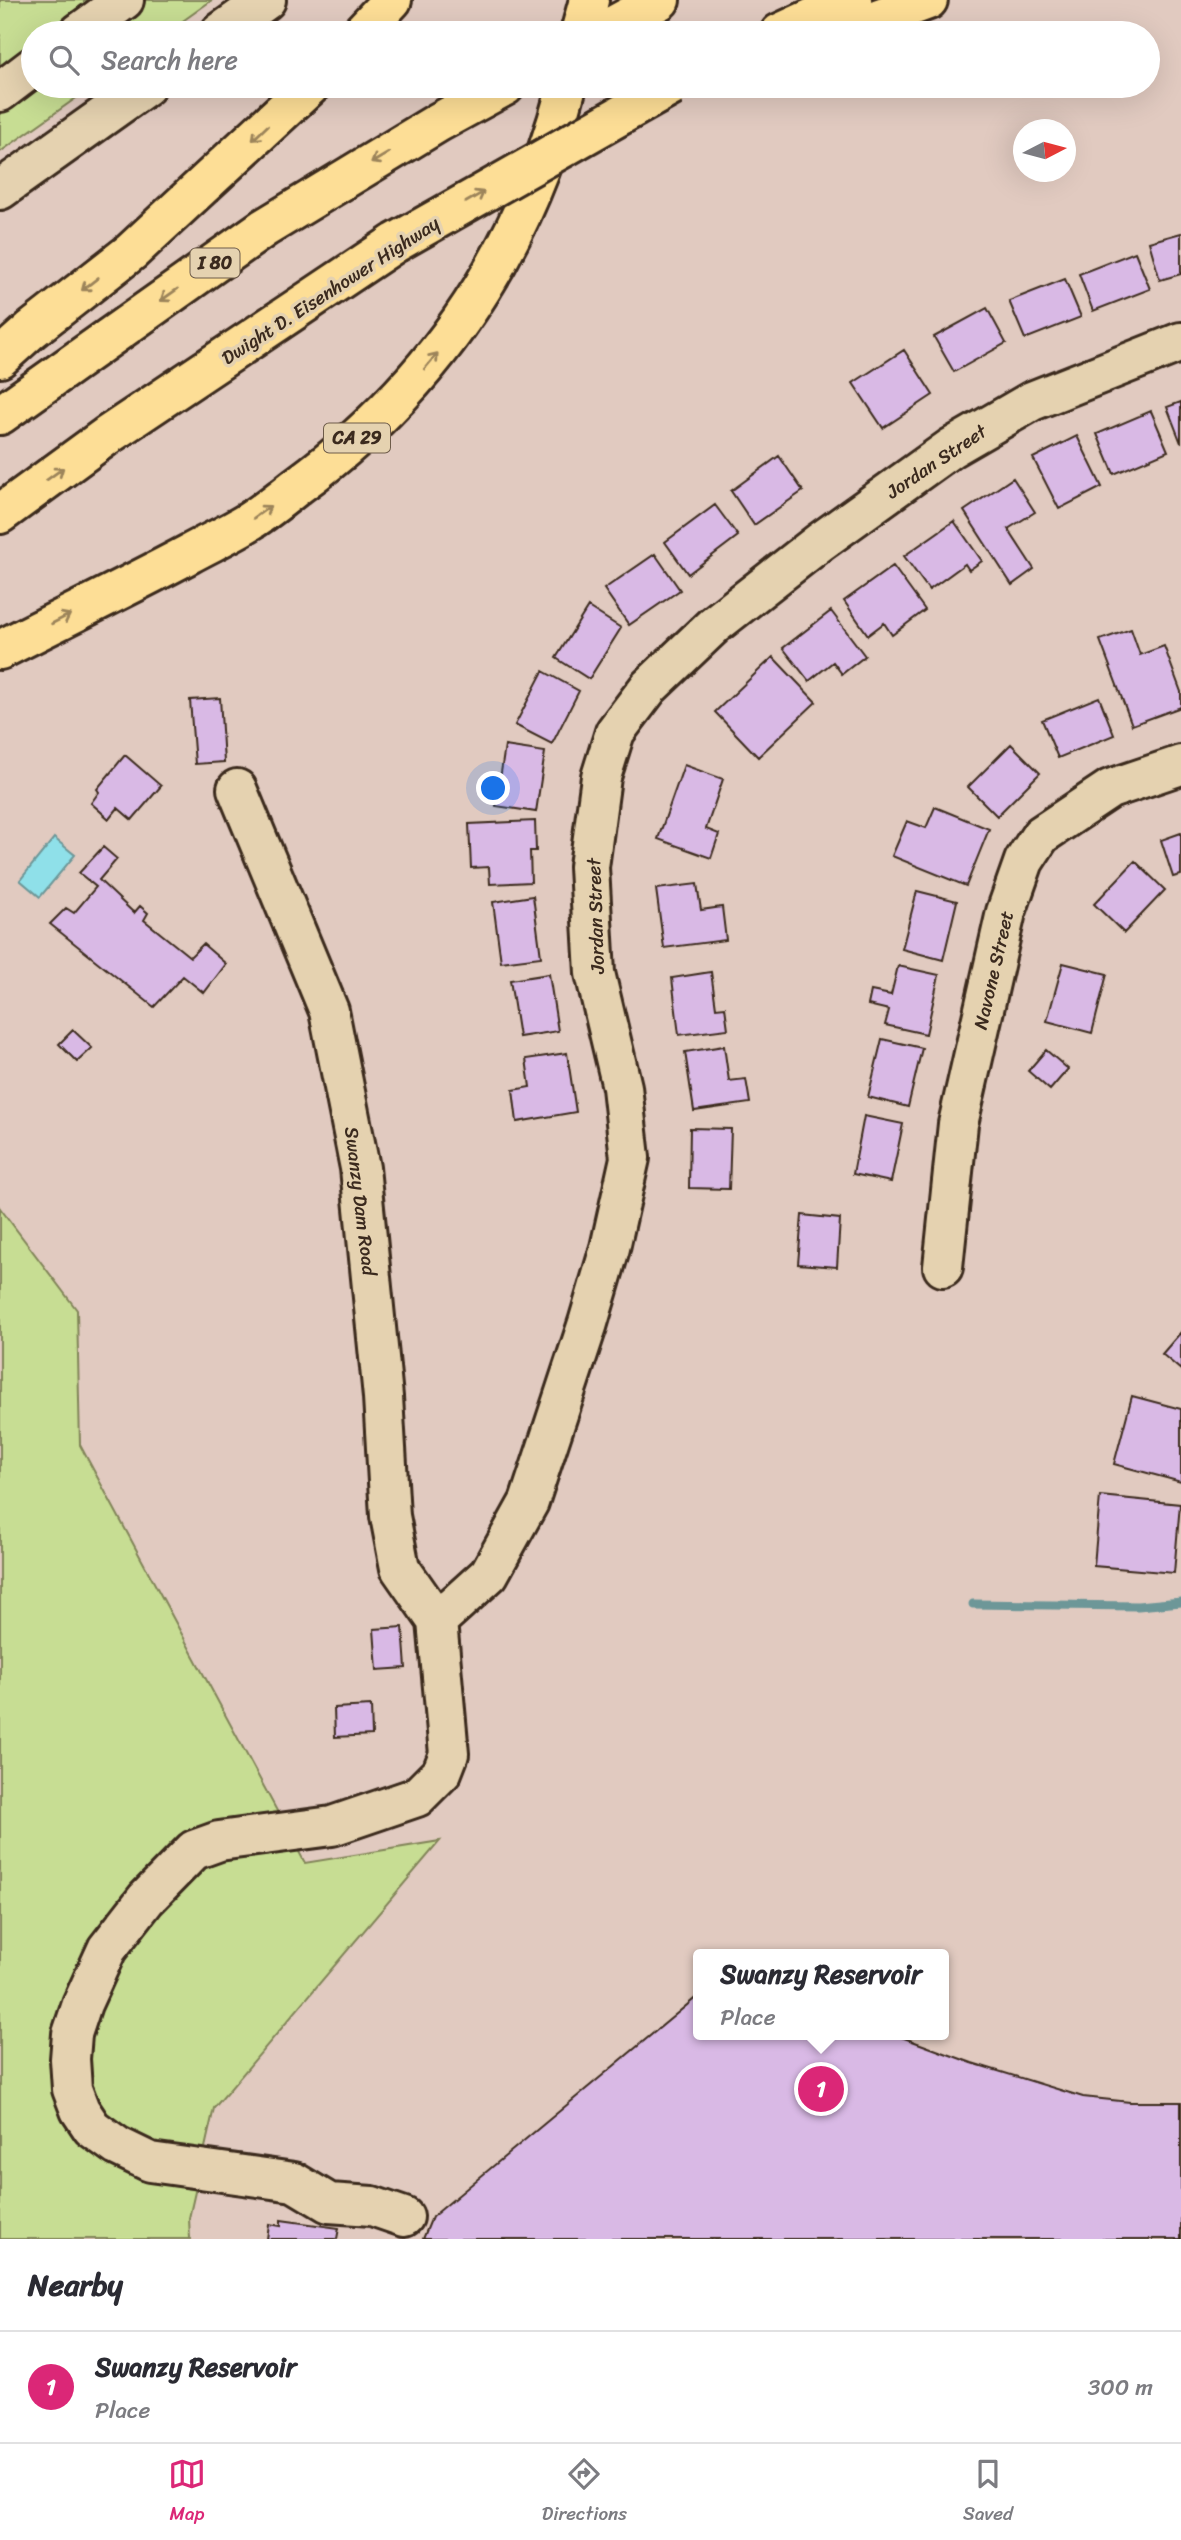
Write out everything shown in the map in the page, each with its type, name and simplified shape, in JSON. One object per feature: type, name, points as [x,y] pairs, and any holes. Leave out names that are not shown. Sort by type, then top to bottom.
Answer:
[{"type":"highway","points":[[372,21],[392,0]]},
{"type":"highway","points":[[583,21],[589,0]]},
{"type":"highway","points":[[622,21],[660,0]]},
{"type":"highway","points":[[806,21],[852,0]]},
{"type":"highway","points":[[871,21],[928,0]]},
{"type":"highway","points":[[0,358],[31,330],[131,252],[297,98]]},
{"type":"highway","name":"I 80","points":[[0,415],[264,228],[483,98]]},
{"type":"highway","name":"CA 29","points":[[0,650],[251,520],[323,467],[394,405],[447,343],[497,267],[524,213],[563,98]]},
{"type":"highway","name":"Dwight D. Eisenhower Highway","points":[[0,514],[108,435],[395,243],[651,98]]},
{"type":"street","points":[[95,21],[124,0]]},
{"type":"street","points":[[237,21],[267,0]]},
{"type":"street","points":[[0,92],[21,77]]},
{"type":"street","points":[[0,190],[129,98]]},
{"type":"street","name":"Jordan Street","points":[[437,1620],[489,1574],[529,1502],[603,1273],[629,1158],[622,1087],[595,973],[589,867],[601,778],[615,732],[649,687],[713,625],[820,542],[951,448],[1032,401],[1181,342]]},
{"type":"street","name":"Navone Street","points":[[943,1267],[958,1124],[1006,912],[1024,861],[1041,835],[1110,789],[1181,765]]},
{"type":"street","name":"Swanzy Dam Road","points":[[237,789],[329,1011],[360,1167],[383,1396],[390,1516],[400,1568],[437,1620]]},
{"type":"street","points":[[404,2217],[372,2206],[329,2203],[294,2182],[150,2162],[117,2147],[92,2127],[80,2110],[72,2089],[70,2059],[72,2034],[82,2004],[107,1949],[146,1899],[194,1850],[219,1841],[332,1826],[417,1797],[442,1772],[449,1754],[437,1620]]},
{"type":"green space","points":[[0,0],[212,0],[183,21],[21,21],[21,98],[76,98],[0,152]]},
{"type":"green space","points":[[0,1208],[77,1310],[80,1445],[305,1863],[440,1841],[214,2108],[189,2218],[190,2239],[0,2239]]},
{"type":"water","points":[[54,838],[75,855],[40,897],[20,880]]},
{"type":"building","points":[[1181,233],[1181,274],[1160,280],[1149,242]]},
{"type":"building","points":[[1135,252],[1150,289],[1093,311],[1079,274]]},
{"type":"building","points":[[1065,279],[1081,317],[1025,339],[1009,301]]},
{"type":"building","points":[[987,308],[1006,343],[954,372],[934,337]]},
{"type":"building","points":[[904,350],[933,395],[883,428],[853,383]]},
{"type":"building","points":[[1181,402],[1181,443],[1167,407]]},
{"type":"building","points":[[1151,411],[1168,451],[1114,474],[1097,434]]},
{"type":"building","points":[[1077,436],[1102,487],[1059,509],[1033,458]]},
{"type":"building","points":[[779,456],[803,491],[754,525],[731,491]]},
{"type":"building","points":[[1013,478],[1035,512],[1008,529],[1034,569],[1012,585],[964,511]]},
{"type":"building","points":[[715,505],[738,536],[688,574],[665,542]]},
{"type":"building","points":[[954,521],[982,561],[969,570],[965,564],[929,590],[904,556]]},
{"type":"building","points":[[655,554],[680,590],[629,625],[604,589]]},
{"type":"building","points":[[893,566],[925,610],[892,635],[884,623],[868,635],[844,601]]},
{"type":"building","points":[[588,607],[621,628],[589,679],[556,658]]},
{"type":"building","points":[[831,611],[865,656],[842,674],[833,662],[809,681],[783,648]]},
{"type":"building","points":[[1131,629],[1140,655],[1164,646],[1181,692],[1181,707],[1132,725],[1100,640]]},
{"type":"building","points":[[773,657],[816,702],[758,757],[715,712]]},
{"type":"building","points":[[543,671],[579,691],[552,744],[515,725]]},
{"type":"building","points":[[1099,697],[1114,735],[1058,758],[1042,720]]},
{"type":"building","points":[[220,698],[224,762],[195,764],[190,700]]},
{"type":"building","points":[[1011,744],[1040,773],[997,816],[968,787]]},
{"type":"building","points":[[505,746],[545,752],[536,812],[496,806]]},
{"type":"building","points":[[125,755],[161,786],[132,820],[118,808],[109,819],[91,803],[99,792],[97,789]]},
{"type":"building","points":[[684,765],[723,779],[706,829],[719,834],[711,858],[658,839]]},
{"type":"building","points":[[935,807],[989,829],[966,886],[892,856],[907,821],[926,828]]},
{"type":"building","points":[[535,821],[536,851],[530,851],[531,882],[490,884],[489,867],[471,868],[469,824]]},
{"type":"building","points":[[1181,833],[1181,875],[1173,877],[1161,840]]},
{"type":"building","points":[[103,847],[117,859],[99,880],[134,913],[140,906],[148,913],[144,920],[190,957],[203,944],[226,964],[204,993],[183,976],[154,1007],[50,924],[66,908],[74,913],[96,887],[79,873]]},
{"type":"building","points":[[1135,861],[1165,890],[1124,933],[1094,904]]},
{"type":"building","points":[[697,884],[701,910],[722,907],[726,940],[664,948],[656,889]]},
{"type":"building","points":[[917,891],[957,901],[943,960],[902,949]]},
{"type":"building","points":[[533,896],[541,957],[501,962],[493,902]]},
{"type":"building","points":[[1063,963],[1107,974],[1092,1033],[1047,1021]]},
{"type":"building","points":[[898,966],[939,975],[926,1034],[885,1025],[889,1010],[868,1005],[871,991],[891,995]]},
{"type":"building","points":[[711,972],[716,1008],[725,1007],[728,1029],[679,1035],[672,978]]},
{"type":"building","points":[[549,974],[558,1031],[519,1037],[510,980]]},
{"type":"building","points":[[73,1030],[92,1048],[77,1062],[59,1044]]},
{"type":"building","points":[[882,1039],[922,1048],[908,1107],[868,1097]]},
{"type":"building","points":[[724,1046],[729,1081],[746,1079],[750,1103],[694,1111],[685,1052]]},
{"type":"building","points":[[1046,1050],[1068,1069],[1050,1090],[1028,1071]]},
{"type":"building","points":[[567,1053],[576,1112],[517,1122],[513,1090],[530,1087],[526,1059]]},
{"type":"building","points":[[864,1116],[903,1124],[891,1182],[853,1174]]},
{"type":"building","points":[[690,1128],[731,1129],[729,1189],[689,1188]]},
{"type":"building","points":[[802,1215],[840,1219],[837,1267],[798,1264]]},
{"type":"building","points":[[1181,1332],[1181,1370],[1162,1354]]},
{"type":"building","points":[[1132,1396],[1181,1409],[1181,1482],[1114,1464]]},
{"type":"building","points":[[1100,1496],[1180,1504],[1174,1573],[1094,1566]]},
{"type":"building","points":[[403,1627],[406,1668],[377,1670],[374,1629]]},
{"type":"building","points":[[371,1706],[372,1735],[335,1737],[334,1708]]},
{"type":"building","points":[[693,2000],[693,2040],[910,2040],[972,2063],[1083,2097],[1130,2102],[1181,2102],[1181,2239],[423,2239],[432,2217]]},
{"type":"building","points":[[281,2220],[339,2228],[337,2239],[267,2239],[269,2224],[281,2226]]},
{"type":"waterway","points":[[973,1604],[1138,1606],[1181,1602]]},
{"type":"place","name":"Swanzy Reservoir","points":[[821,2089]]}]
